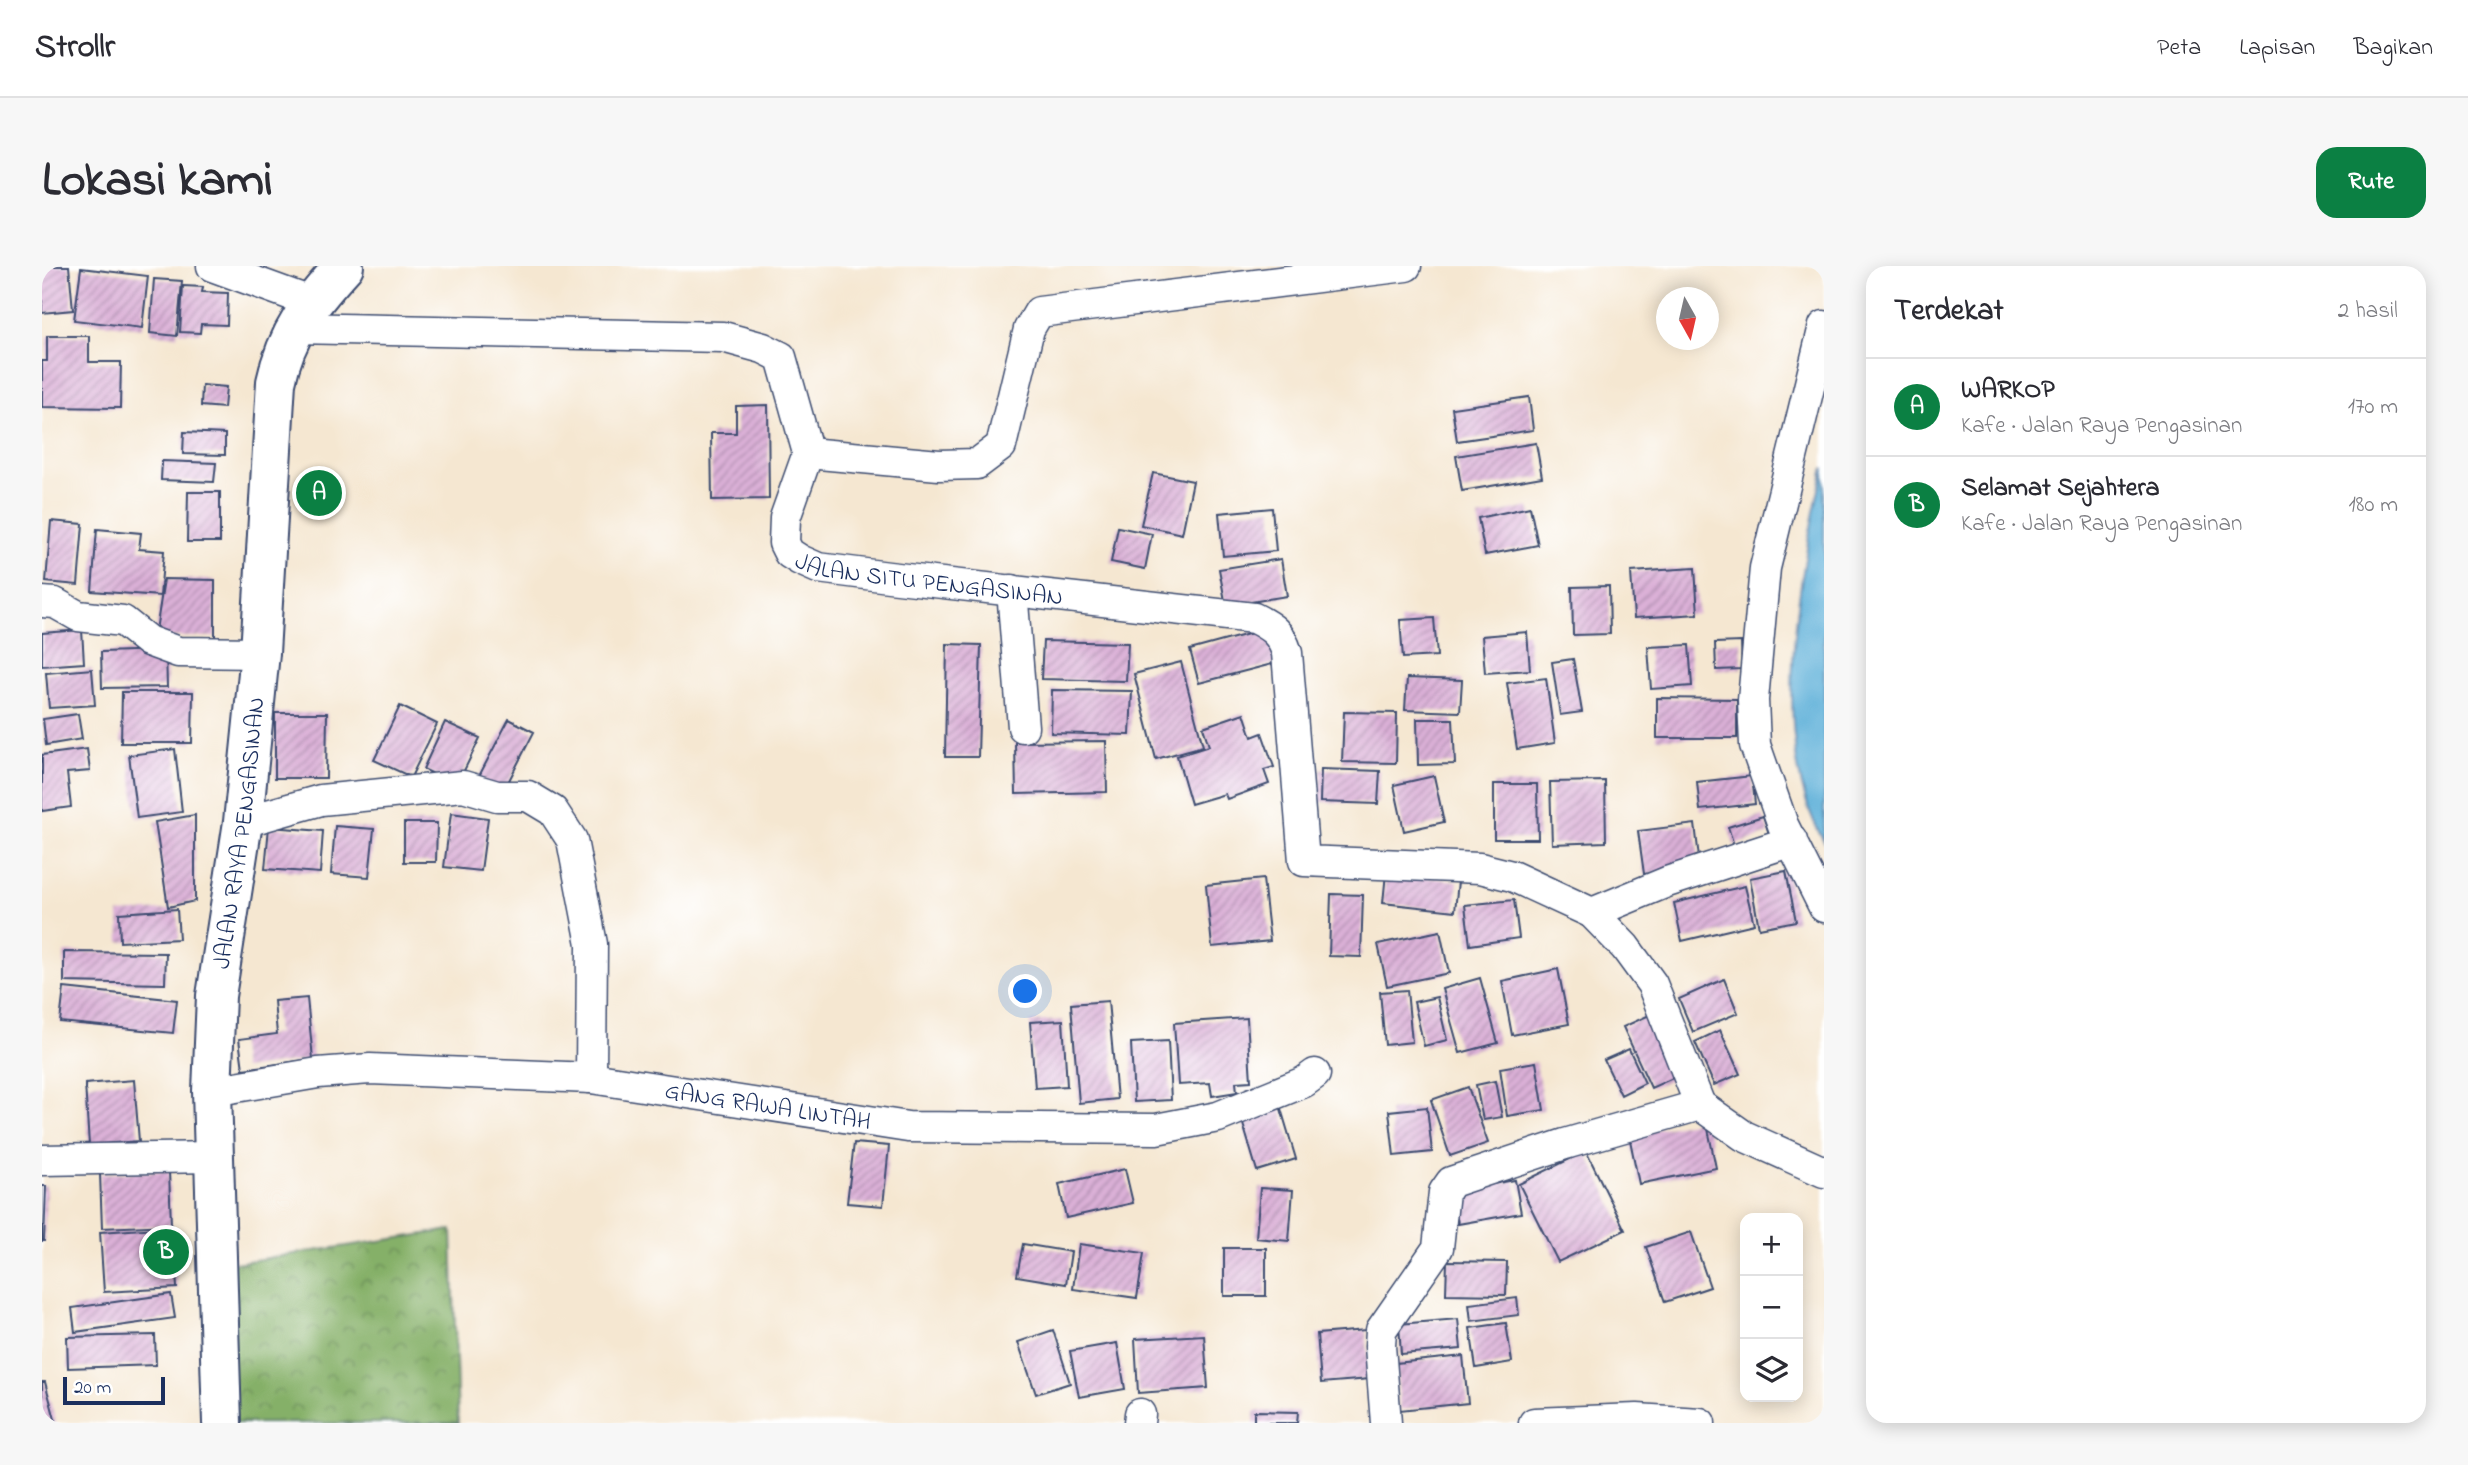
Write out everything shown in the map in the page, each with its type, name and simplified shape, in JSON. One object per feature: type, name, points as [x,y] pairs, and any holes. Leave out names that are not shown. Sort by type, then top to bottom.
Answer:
[{"type":"main road","name":"JALAN RAYA PENGASINAN","points":[[222,1423],[212,1091],[216,996],[243,822],[260,653],[276,382],[282,355],[302,315],[344,266]]},
{"type":"street","points":[[212,266],[302,315],[723,337],[763,348],[781,357],[808,453],[939,465],[977,464],[1001,446],[1029,329],[1039,312],[1100,307],[1406,266]]},
{"type":"street","points":[[1824,326],[1765,568],[1753,700],[1755,745],[1792,841],[1824,906]]},
{"type":"street","name":"JALAN SITU PENGASINAN","points":[[808,453],[785,518],[784,543],[789,553],[818,568],[1254,618],[1282,637],[1287,653],[1304,861],[1480,868],[1512,876],[1592,913]]},
{"type":"street","points":[[1012,590],[1023,727]]},
{"type":"street","points":[[42,601],[55,603],[78,616],[123,621],[148,641],[172,650],[260,653]]},
{"type":"street","points":[[243,822],[321,800],[463,786],[497,796],[528,796],[553,811],[572,840],[592,944],[591,1078]]},
{"type":"street","points":[[1792,841],[1667,882],[1592,913],[1625,947],[1652,984],[1700,1105],[1744,1136],[1824,1172]]},
{"type":"street","name":"GANG RAWA LINTAH","points":[[212,1091],[318,1073],[370,1069],[591,1078],[908,1127],[1156,1129],[1218,1117],[1304,1082],[1315,1074]]},
{"type":"street","points":[[1386,1423],[1381,1330],[1438,1248],[1444,1192],[1451,1182],[1700,1105]]},
{"type":"street","points":[[42,1160],[213,1157]]},
{"type":"street","points":[[1534,1423],[1637,1419],[1700,1423]]},
{"type":"green space","points":[[452,1230],[458,1423],[220,1423],[215,1266]]},
{"type":"water","points":[[1824,468],[1824,841],[1807,802],[1796,757],[1792,708],[1798,606],[1805,556]]},
{"type":"building","points":[[42,266],[69,266],[73,310],[42,313]]},
{"type":"building","points":[[81,268],[148,276],[142,328],[74,320]]},
{"type":"building","points":[[154,279],[182,281],[177,336],[150,333]]},
{"type":"building","points":[[183,286],[203,287],[202,292],[228,293],[227,325],[201,324],[200,333],[180,332]]},
{"type":"building","points":[[47,336],[89,336],[89,362],[121,362],[120,408],[42,407],[42,361],[47,361]]},
{"type":"building","points":[[202,385],[226,387],[224,408],[201,406]]},
{"type":"building","points":[[1529,397],[1533,430],[1457,441],[1452,408]]},
{"type":"building","points":[[768,405],[769,499],[712,500],[711,433],[736,433],[736,406]]},
{"type":"building","points":[[184,432],[225,434],[225,455],[183,454]]},
{"type":"building","points":[[1536,443],[1542,477],[1462,491],[1456,456]]},
{"type":"building","points":[[162,461],[216,463],[214,482],[161,480]]},
{"type":"building","points":[[1153,473],[1193,481],[1182,534],[1141,525]]},
{"type":"building","points":[[188,492],[220,492],[220,542],[187,542]]},
{"type":"building","points":[[1530,507],[1538,545],[1485,555],[1478,518]]},
{"type":"building","points":[[1272,508],[1276,551],[1223,556],[1219,513]]},
{"type":"building","points":[[51,521],[83,524],[78,585],[46,582]]},
{"type":"building","points":[[1118,527],[1152,534],[1145,569],[1111,562]]},
{"type":"building","points":[[97,529],[141,533],[139,549],[164,551],[160,596],[92,591]]},
{"type":"building","points":[[1281,559],[1287,596],[1226,606],[1219,569]]},
{"type":"building","points":[[1695,568],[1698,614],[1634,618],[1631,572]]},
{"type":"building","points":[[164,579],[215,580],[215,637],[155,637]]},
{"type":"building","points":[[1609,586],[1610,634],[1573,635],[1572,587]]},
{"type":"building","points":[[1434,618],[1437,656],[1403,658],[1400,620]]},
{"type":"building","points":[[1267,629],[1276,663],[1199,683],[1190,650]]},
{"type":"building","points":[[82,630],[84,663],[42,666],[42,633]]},
{"type":"building","points":[[1527,632],[1530,670],[1485,673],[1482,636]]},
{"type":"building","points":[[1043,641],[1128,643],[1126,681],[1041,679]]},
{"type":"building","points":[[1741,642],[1742,669],[1716,670],[1715,643]]},
{"type":"building","points":[[947,644],[981,645],[978,757],[945,757]]},
{"type":"building","points":[[1689,645],[1692,686],[1651,689],[1648,647]]},
{"type":"building","points":[[166,650],[167,687],[102,688],[101,652]]},
{"type":"building","points":[[1573,659],[1582,712],[1560,715],[1552,662]]},
{"type":"building","points":[[1181,662],[1203,746],[1156,759],[1134,674]]},
{"type":"building","points":[[92,669],[95,705],[49,708],[46,673]]},
{"type":"building","points":[[1407,678],[1462,680],[1460,712],[1405,710]]},
{"type":"building","points":[[1546,678],[1555,743],[1517,749],[1507,683]]},
{"type":"building","points":[[1052,690],[1132,691],[1130,735],[1051,733]]},
{"type":"building","points":[[122,692],[193,692],[192,743],[121,743]]},
{"type":"building","points":[[1657,698],[1737,699],[1737,738],[1657,738]]},
{"type":"building","points":[[400,706],[437,724],[411,777],[374,760]]},
{"type":"building","points":[[1344,712],[1397,713],[1396,763],[1342,762]]},
{"type":"building","points":[[275,713],[327,713],[326,778],[275,778]]},
{"type":"building","points":[[1244,713],[1252,737],[1262,733],[1274,767],[1264,770],[1269,784],[1227,799],[1225,794],[1191,804],[1177,756],[1209,746],[1203,727]]},
{"type":"building","points":[[78,714],[82,739],[46,745],[43,719]]},
{"type":"building","points":[[509,719],[534,732],[503,792],[478,778]]},
{"type":"building","points":[[1417,719],[1453,719],[1455,764],[1418,765]]},
{"type":"building","points":[[445,722],[480,738],[457,785],[423,769]]},
{"type":"building","points":[[1106,741],[1107,792],[1016,794],[1015,742]]},
{"type":"building","points":[[87,749],[90,771],[67,773],[71,807],[42,811],[42,755]]},
{"type":"building","points":[[175,749],[182,812],[137,818],[129,755]]},
{"type":"building","points":[[1321,769],[1380,771],[1378,804],[1320,802]]},
{"type":"building","points":[[1434,776],[1444,822],[1404,831],[1394,785]]},
{"type":"building","points":[[1752,776],[1755,804],[1700,810],[1697,782]]},
{"type":"building","points":[[1605,781],[1606,842],[1552,844],[1550,782]]},
{"type":"building","points":[[1494,784],[1537,784],[1538,839],[1494,839]]},
{"type":"building","points":[[451,813],[488,818],[481,871],[444,867]]},
{"type":"building","points":[[195,815],[195,901],[168,907],[155,822]]},
{"type":"building","points":[[1763,816],[1769,834],[1734,845],[1728,827]]},
{"type":"building","points":[[404,823],[437,823],[436,862],[404,862]]},
{"type":"building","points":[[1695,824],[1700,867],[1644,874],[1638,831]]},
{"type":"building","points":[[335,826],[374,829],[369,877],[331,874]]},
{"type":"building","points":[[269,827],[323,831],[320,873],[265,869]]},
{"type":"building","points":[[1786,871],[1796,921],[1759,928],[1750,878]]},
{"type":"building","points":[[1386,873],[1458,881],[1455,911],[1383,903]]},
{"type":"building","points":[[1263,879],[1270,941],[1212,947],[1206,885]]},
{"type":"building","points":[[1745,886],[1754,924],[1682,941],[1674,903]]},
{"type":"building","points":[[1331,894],[1363,895],[1361,957],[1329,956]]},
{"type":"building","points":[[1514,900],[1519,938],[1470,945],[1465,905]]},
{"type":"building","points":[[177,909],[179,939],[120,942],[119,913]]},
{"type":"building","points":[[1440,931],[1449,973],[1387,986],[1378,944]]},
{"type":"building","points":[[64,952],[166,953],[165,984],[64,982]]},
{"type":"building","points":[[1558,969],[1569,1024],[1512,1035],[1502,981]]},
{"type":"building","points":[[1480,978],[1498,1043],[1460,1053],[1442,989]]},
{"type":"building","points":[[1724,979],[1738,1013],[1693,1032],[1679,999]]},
{"type":"building","points":[[64,988],[177,1000],[173,1033],[60,1022]]},
{"type":"building","points":[[1407,990],[1412,1042],[1385,1045],[1380,992]]},
{"type":"building","points":[[1437,997],[1447,1040],[1424,1046],[1414,1002]]},
{"type":"building","points":[[307,998],[313,1059],[243,1069],[239,1039],[277,1034],[274,1001]]},
{"type":"building","points":[[1108,1001],[1117,1099],[1079,1103],[1071,1004]]},
{"type":"building","points":[[1656,1012],[1684,1073],[1651,1088],[1623,1027]]},
{"type":"building","points":[[1247,1018],[1251,1081],[1236,1082],[1237,1092],[1212,1096],[1210,1083],[1178,1085],[1174,1023]]},
{"type":"building","points":[[1063,1020],[1067,1086],[1035,1088],[1030,1022]]},
{"type":"building","points":[[1720,1030],[1740,1074],[1714,1085],[1695,1042]]},
{"type":"building","points":[[1168,1041],[1171,1100],[1134,1102],[1131,1043]]},
{"type":"building","points":[[1629,1049],[1645,1083],[1621,1095],[1604,1060]]},
{"type":"building","points":[[1536,1062],[1544,1110],[1507,1116],[1500,1068]]},
{"type":"building","points":[[134,1080],[139,1141],[89,1145],[85,1084]]},
{"type":"building","points":[[1495,1081],[1502,1117],[1483,1120],[1476,1085]]},
{"type":"building","points":[[1468,1087],[1488,1143],[1450,1156],[1431,1100]]},
{"type":"building","points":[[1279,1102],[1296,1159],[1257,1171],[1240,1114]]},
{"type":"building","points":[[1427,1107],[1432,1152],[1394,1156],[1389,1111]]},
{"type":"building","points":[[1706,1119],[1716,1168],[1639,1184],[1629,1135]]},
{"type":"building","points":[[854,1143],[889,1146],[883,1206],[847,1203]]},
{"type":"building","points":[[1586,1151],[1625,1230],[1558,1262],[1519,1184]]},
{"type":"building","points":[[1125,1169],[1133,1203],[1066,1218],[1059,1184]]},
{"type":"building","points":[[169,1171],[171,1225],[102,1228],[100,1174]]},
{"type":"building","points":[[1515,1180],[1521,1213],[1458,1224],[1453,1191]]},
{"type":"building","points":[[42,1186],[46,1186],[44,1241],[42,1241]]},
{"type":"building","points":[[1260,1188],[1293,1190],[1289,1241],[1256,1238]]},
{"type":"building","points":[[173,1227],[177,1288],[104,1292],[100,1232]]},
{"type":"building","points":[[1691,1232],[1710,1287],[1665,1302],[1646,1247]]},
{"type":"building","points":[[1023,1244],[1071,1252],[1066,1284],[1017,1276]]},
{"type":"building","points":[[1079,1244],[1144,1253],[1137,1298],[1073,1289]]},
{"type":"building","points":[[1224,1248],[1266,1248],[1266,1296],[1224,1296]]},
{"type":"building","points":[[1447,1261],[1507,1262],[1506,1295],[1446,1294]]},
{"type":"building","points":[[171,1294],[175,1318],[75,1332],[72,1308]]},
{"type":"building","points":[[1517,1298],[1519,1315],[1471,1321],[1469,1304]]},
{"type":"building","points":[[1458,1319],[1461,1349],[1401,1354],[1399,1324]]},
{"type":"building","points":[[1506,1323],[1512,1362],[1476,1368],[1470,1328]]},
{"type":"building","points":[[1053,1330],[1070,1383],[1036,1394],[1018,1342]]},
{"type":"building","points":[[1366,1330],[1370,1379],[1321,1383],[1317,1334]]},
{"type":"building","points":[[155,1335],[156,1365],[68,1368],[67,1337]]},
{"type":"building","points":[[1204,1335],[1208,1388],[1138,1393],[1135,1339]]},
{"type":"building","points":[[1117,1343],[1125,1389],[1079,1397],[1070,1351]]},
{"type":"building","points":[[1463,1356],[1468,1403],[1400,1410],[1396,1363]]},
{"type":"building","points":[[42,1382],[45,1382],[56,1423],[42,1423]]},
{"type":"building","points":[[1254,1411],[1298,1412],[1297,1423],[1254,1423]]},
{"type":"place","name":"WARKOP","points":[[319,493]]},
{"type":"place","name":"Selamat Sejahtera","points":[[166,1252]]}]
